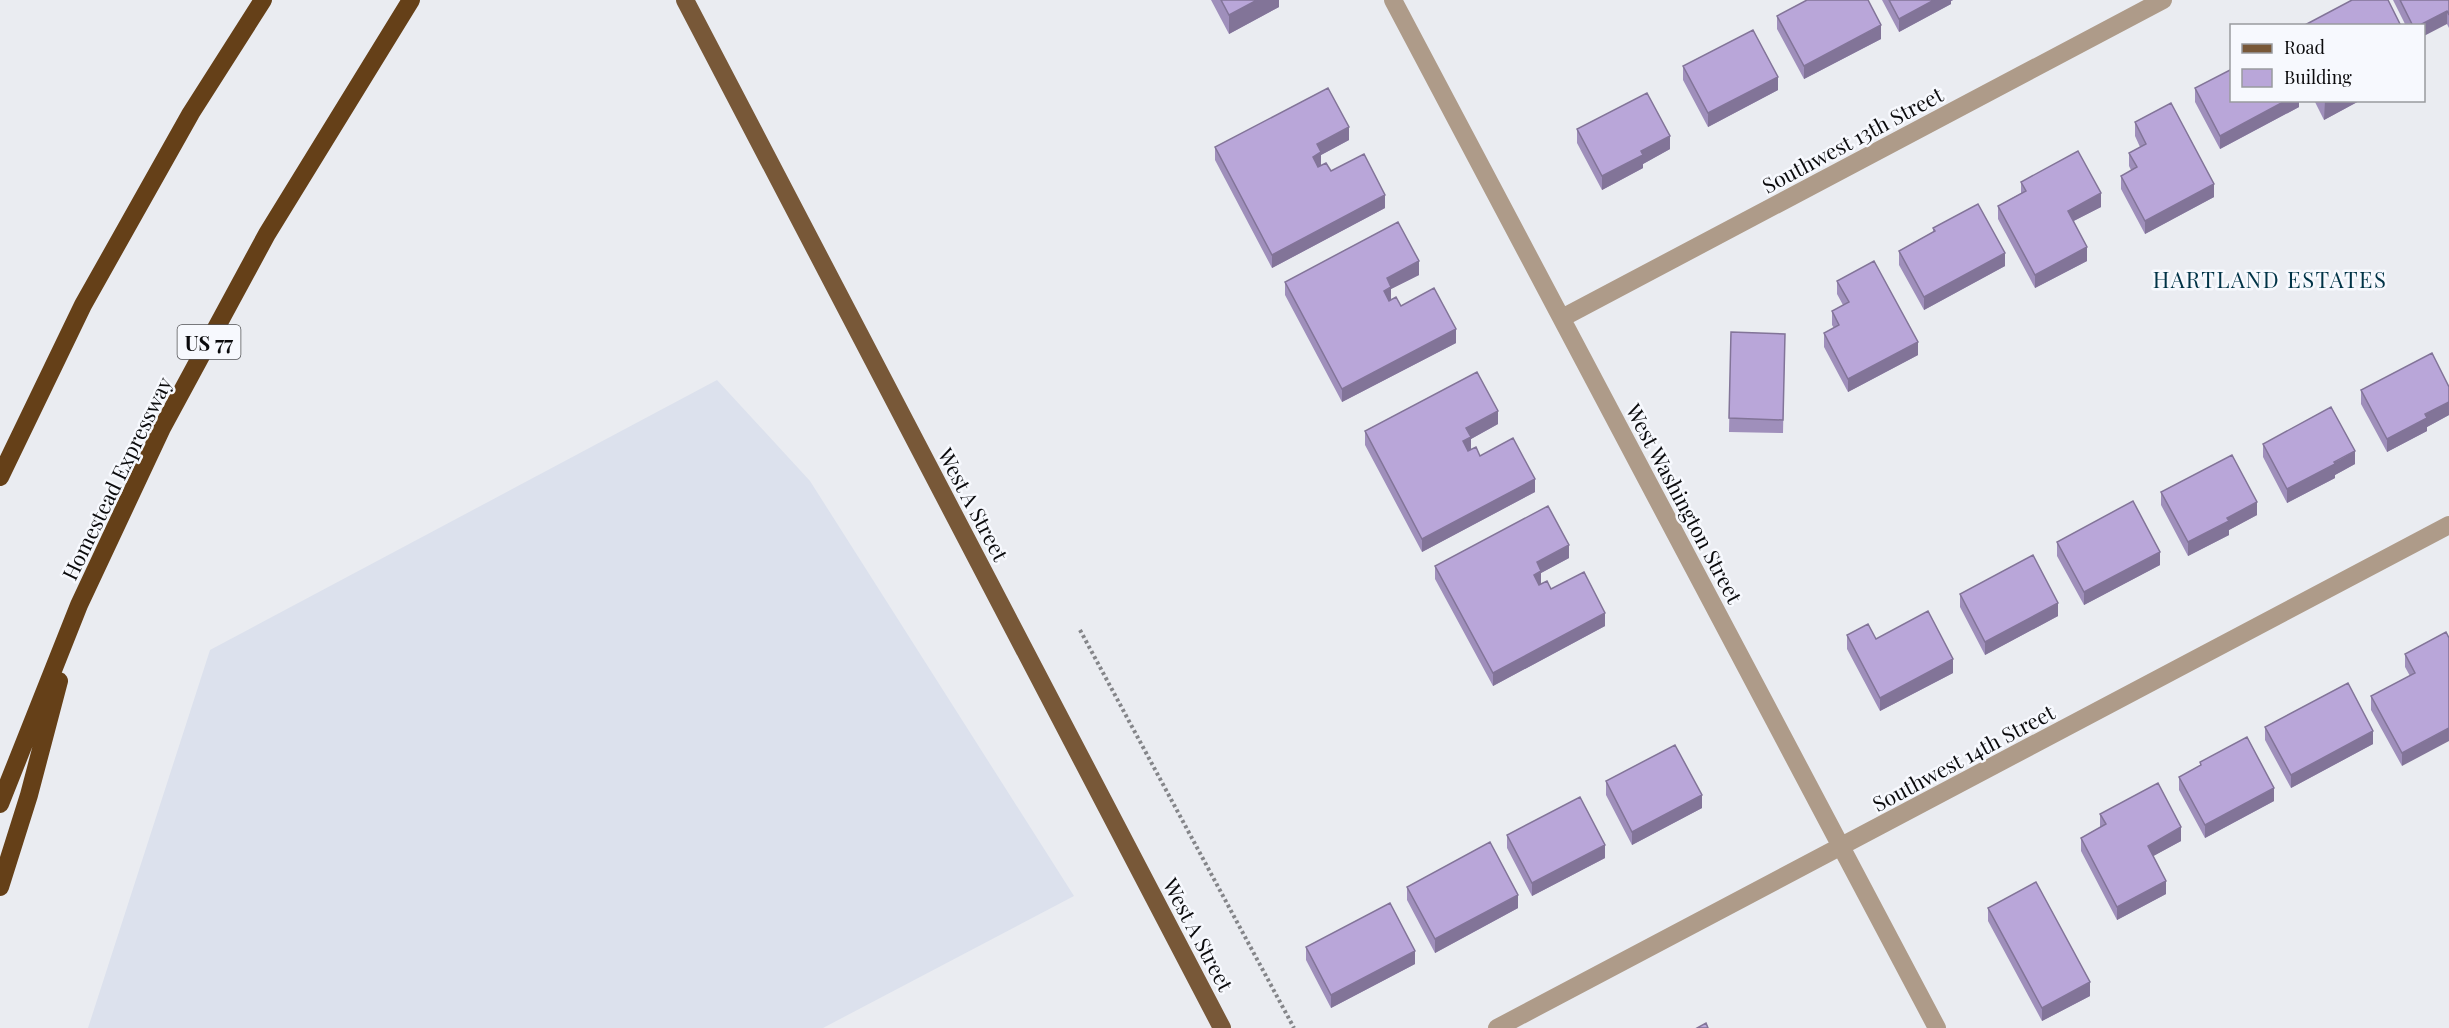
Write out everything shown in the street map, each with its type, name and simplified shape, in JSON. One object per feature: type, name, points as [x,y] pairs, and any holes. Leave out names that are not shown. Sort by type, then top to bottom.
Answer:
[{"type":"highway","points":[[0,477],[83,305],[190,113],[262,0]]},
{"type":"highway","name":"Homestead Expressway","points":[[0,804],[79,605],[162,428],[267,234],[411,0]]},
{"type":"highway","points":[[0,887],[28,795],[79,605]]},
{"type":"main road","name":"West A Street","points":[[685,0],[1222,1028]]},
{"type":"street","name":"West Washington Street","points":[[1393,0],[1937,1028]]},
{"type":"street","name":"Southwest 13th Street","points":[[1562,318],[2163,0]]},
{"type":"street","name":"Southwest 14th Street","points":[[1497,1028],[2449,525]]},
{"type":"path","points":[[1080,630],[1294,1028]]},
{"type":"shaded area","points":[[717,380],[810,481],[1074,896],[823,1028],[88,1028],[210,650]]},
{"type":"building","points":[[1221,0],[1257,0],[1229,15]]},
{"type":"building","points":[[1807,0],[1868,0],[1881,25],[1804,66],[1777,16]]},
{"type":"building","points":[[1889,0],[1934,0],[1899,19]]},
{"type":"building","points":[[2352,0],[2388,0],[2400,24],[2307,24]]},
{"type":"building","points":[[2400,0],[2449,0],[2449,15],[2447,11],[2422,24],[2412,24]]},
{"type":"building","points":[[1753,30],[1778,77],[1708,113],[1683,66]]},
{"type":"building","points":[[2230,70],[2230,102],[2283,102],[2220,136],[2195,88]]},
{"type":"building","points":[[1328,88],[1349,127],[1317,144],[1321,152],[1313,157],[1318,167],[1326,163],[1331,171],[1364,154],[1385,195],[1272,255],[1215,147]]},
{"type":"building","points":[[1647,93],[1670,136],[1641,151],[1643,155],[1602,176],[1577,129]]},
{"type":"building","points":[[2171,103],[2214,184],[2145,221],[2121,176],[2137,167],[2129,153],[2146,144],[2135,122]]},
{"type":"building","points":[[2078,151],[2101,193],[2068,211],[2087,247],[2035,275],[1998,206],[2026,191],[2021,182]]},
{"type":"building","points":[[1978,204],[2005,253],[1924,297],[1899,251],[1935,231],[1933,228]]},
{"type":"building","points":[[1398,222],[1419,261],[1387,278],[1391,287],[1384,291],[1389,301],[1396,297],[1401,306],[1434,288],[1456,329],[1342,389],[1285,282]]},
{"type":"building","points":[[1874,261],[1918,342],[1848,379],[1824,333],[1839,325],[1832,311],[1849,302],[1837,281]]},
{"type":"building","points":[[1731,332],[1785,334],[1783,420],[1729,418]]},
{"type":"building","points":[[2432,353],[2449,387],[2449,402],[2425,414],[2427,418],[2387,439],[2361,390]]},
{"type":"building","points":[[1477,372],[1498,411],[1466,428],[1471,437],[1463,441],[1468,451],[1476,447],[1480,456],[1513,438],[1535,479],[1422,539],[1365,431]]},
{"type":"building","points":[[2331,407],[2355,451],[2287,489],[2263,444]]},
{"type":"building","points":[[2232,455],[2257,502],[2227,518],[2229,521],[2188,542],[2161,492]]},
{"type":"building","points":[[2133,501],[2160,552],[2084,592],[2057,542]]},
{"type":"building","points":[[1548,506],[1569,545],[1537,562],[1541,571],[1534,575],[1539,585],[1547,581],[1551,589],[1584,572],[1605,613],[1493,673],[1435,566]]},
{"type":"building","points":[[2033,555],[2058,603],[1985,642],[1960,594]]},
{"type":"building","points":[[1928,611],[1953,659],[1880,698],[1847,635],[1868,624],[1876,639]]},
{"type":"building","points":[[2446,632],[2449,638],[2449,728],[2402,753],[2371,696],[2415,673],[2405,654]]},
{"type":"building","points":[[2348,683],[2373,731],[2291,775],[2265,727]]},
{"type":"building","points":[[2247,737],[2274,788],[2205,825],[2179,777],[2201,765],[2200,762]]},
{"type":"building","points":[[1675,745],[1702,795],[1632,832],[1606,781]]},
{"type":"building","points":[[2158,783],[2181,827],[2148,846],[2166,881],[2117,907],[2081,838],[2106,824],[2100,814]]},
{"type":"building","points":[[1580,797],[1605,845],[1532,883],[1507,835]]},
{"type":"building","points":[[1490,842],[1518,895],[1435,939],[1407,887]]},
{"type":"building","points":[[2036,882],[2090,982],[2042,1008],[1988,908]]},
{"type":"building","points":[[1390,903],[1415,951],[1331,995],[1306,947]]},
{"type":"building","points":[[1706,1023],[1708,1028],[1697,1028]]},
{"type":"district","name":"HARTLAND ESTATES","points":[[2270,279]]}]
